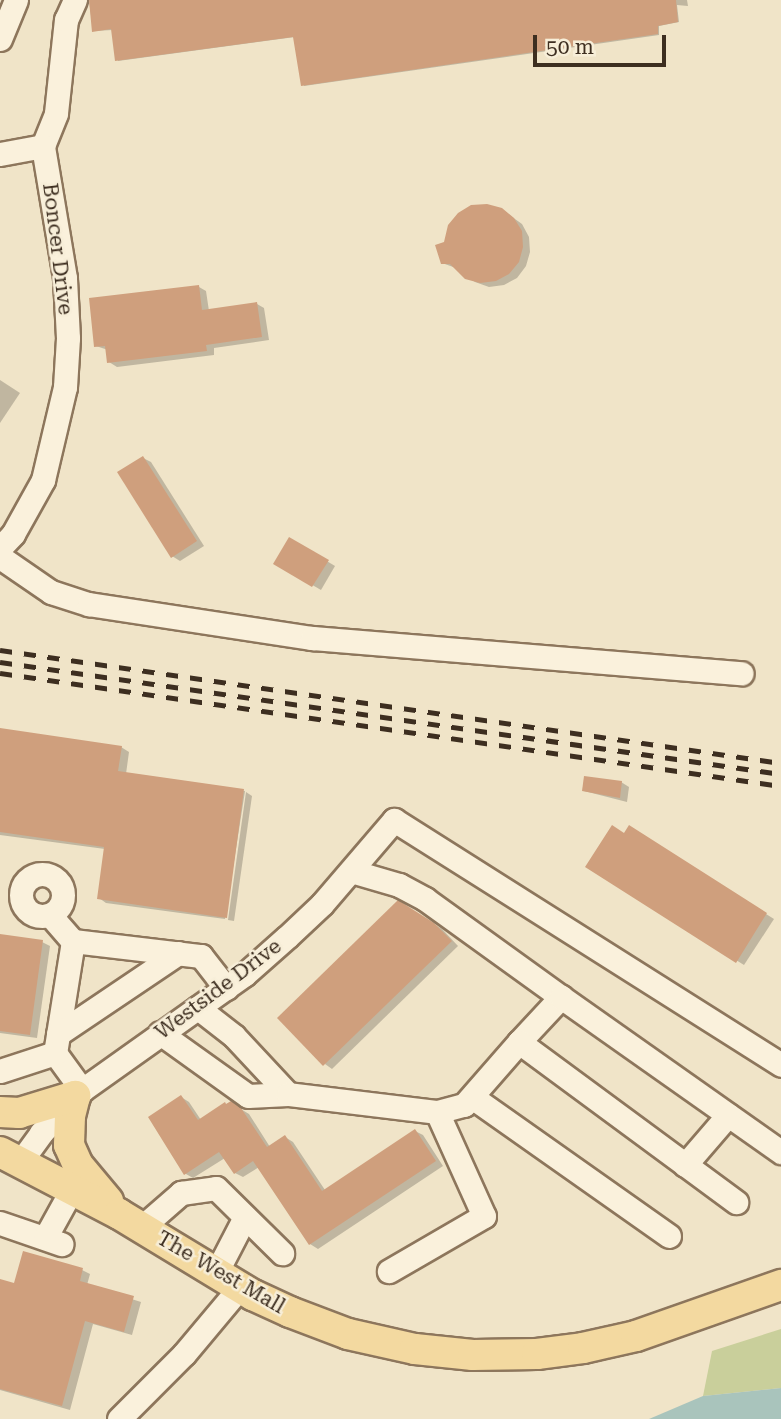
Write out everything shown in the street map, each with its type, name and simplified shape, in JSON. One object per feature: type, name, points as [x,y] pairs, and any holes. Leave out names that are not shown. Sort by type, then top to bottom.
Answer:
[{"type":"main road","points":[[0,1112],[19,1113],[78,1093]]},
{"type":"main road","points":[[78,1093],[70,1116],[69,1145],[78,1165],[130,1220]]},
{"type":"main road","name":"The West Mall","points":[[11,1156],[130,1220],[228,1280],[290,1312],[348,1334],[415,1349],[473,1355],[537,1354],[608,1343],[781,1285]]},
{"type":"street","points":[[0,39],[16,0]]},
{"type":"street","points":[[1,151],[43,146],[56,113],[66,20],[75,0]]},
{"type":"street","name":"Boncer Drive","points":[[0,548],[12,534],[43,480],[65,387],[68,338],[65,278],[43,146]]},
{"type":"street","points":[[0,557],[51,592],[89,604],[312,638],[742,673]]},
{"type":"street","name":"Westside Drive","points":[[11,1156],[33,1143],[78,1093],[226,988],[287,937],[351,871],[394,820],[781,1065]]},
{"type":"street","points":[[351,871],[399,885],[425,899],[781,1152]]},
{"type":"street","points":[[50,915],[74,941],[201,956],[226,988]]},
{"type":"street","points":[[74,941],[56,1043],[78,1093]]},
{"type":"street","points":[[0,1071],[56,1043],[178,953]]},
{"type":"street","points":[[160,1033],[248,1096],[288,1094],[437,1112],[464,1105],[561,997]]},
{"type":"street","points":[[198,1008],[234,1036],[288,1094]]},
{"type":"street","points":[[519,1042],[736,1202]]},
{"type":"street","points":[[472,1097],[669,1236]]},
{"type":"street","points":[[389,1270],[484,1216],[437,1112]]},
{"type":"street","points":[[685,1164],[728,1115]]},
{"type":"street","points":[[130,1220],[181,1193],[216,1188],[282,1253]]},
{"type":"street","points":[[0,1223],[53,1241],[72,1189]]},
{"type":"street","points":[[119,1419],[184,1354],[228,1280],[245,1217]]},
{"type":"green space","points":[[781,1329],[781,1388],[703,1396],[712,1351]]},
{"type":"water","points":[[781,1388],[781,1419],[649,1419],[703,1396]]},
{"type":"building","points":[[89,0],[676,0],[678,22],[658,26],[658,34],[301,86],[293,37],[115,61],[111,29],[92,32]]},
{"type":"building","points":[[487,204],[502,208],[514,218],[522,231],[523,247],[519,262],[509,274],[496,281],[480,283],[465,279],[450,264],[441,264],[435,245],[444,242],[448,225],[458,213],[471,205]]},
{"type":"building","points":[[199,285],[202,310],[257,302],[262,337],[206,345],[207,351],[107,363],[105,346],[94,347],[89,298]]},
{"type":"building","points":[[143,456],[197,541],[171,558],[117,472]]},
{"type":"building","points":[[289,537],[329,560],[312,587],[273,564]]},
{"type":"building","points":[[0,728],[122,746],[118,771],[244,789],[227,918],[97,899],[104,847],[0,832]]},
{"type":"building","points":[[584,776],[622,781],[620,798],[582,791]]},
{"type":"building","points":[[612,825],[624,833],[629,825],[767,913],[736,963],[585,867]]},
{"type":"building","points":[[398,900],[434,923],[452,941],[323,1066],[277,1018]]},
{"type":"building","points":[[0,934],[43,940],[30,1035],[0,1031]]},
{"type":"building","points":[[181,1095],[198,1120],[225,1102],[226,1104],[231,1101],[241,1108],[267,1147],[285,1135],[322,1191],[415,1129],[436,1161],[309,1245],[253,1161],[234,1174],[219,1152],[184,1175],[148,1117]]},
{"type":"building","points":[[23,1251],[83,1268],[80,1281],[134,1296],[124,1332],[85,1321],[62,1406],[0,1389],[0,1279],[14,1283]]},
{"type":"railway","points":[[0,650],[781,763]]},
{"type":"railway","points":[[0,662],[781,774]]},
{"type":"railway","points":[[0,673],[781,786]]}]
